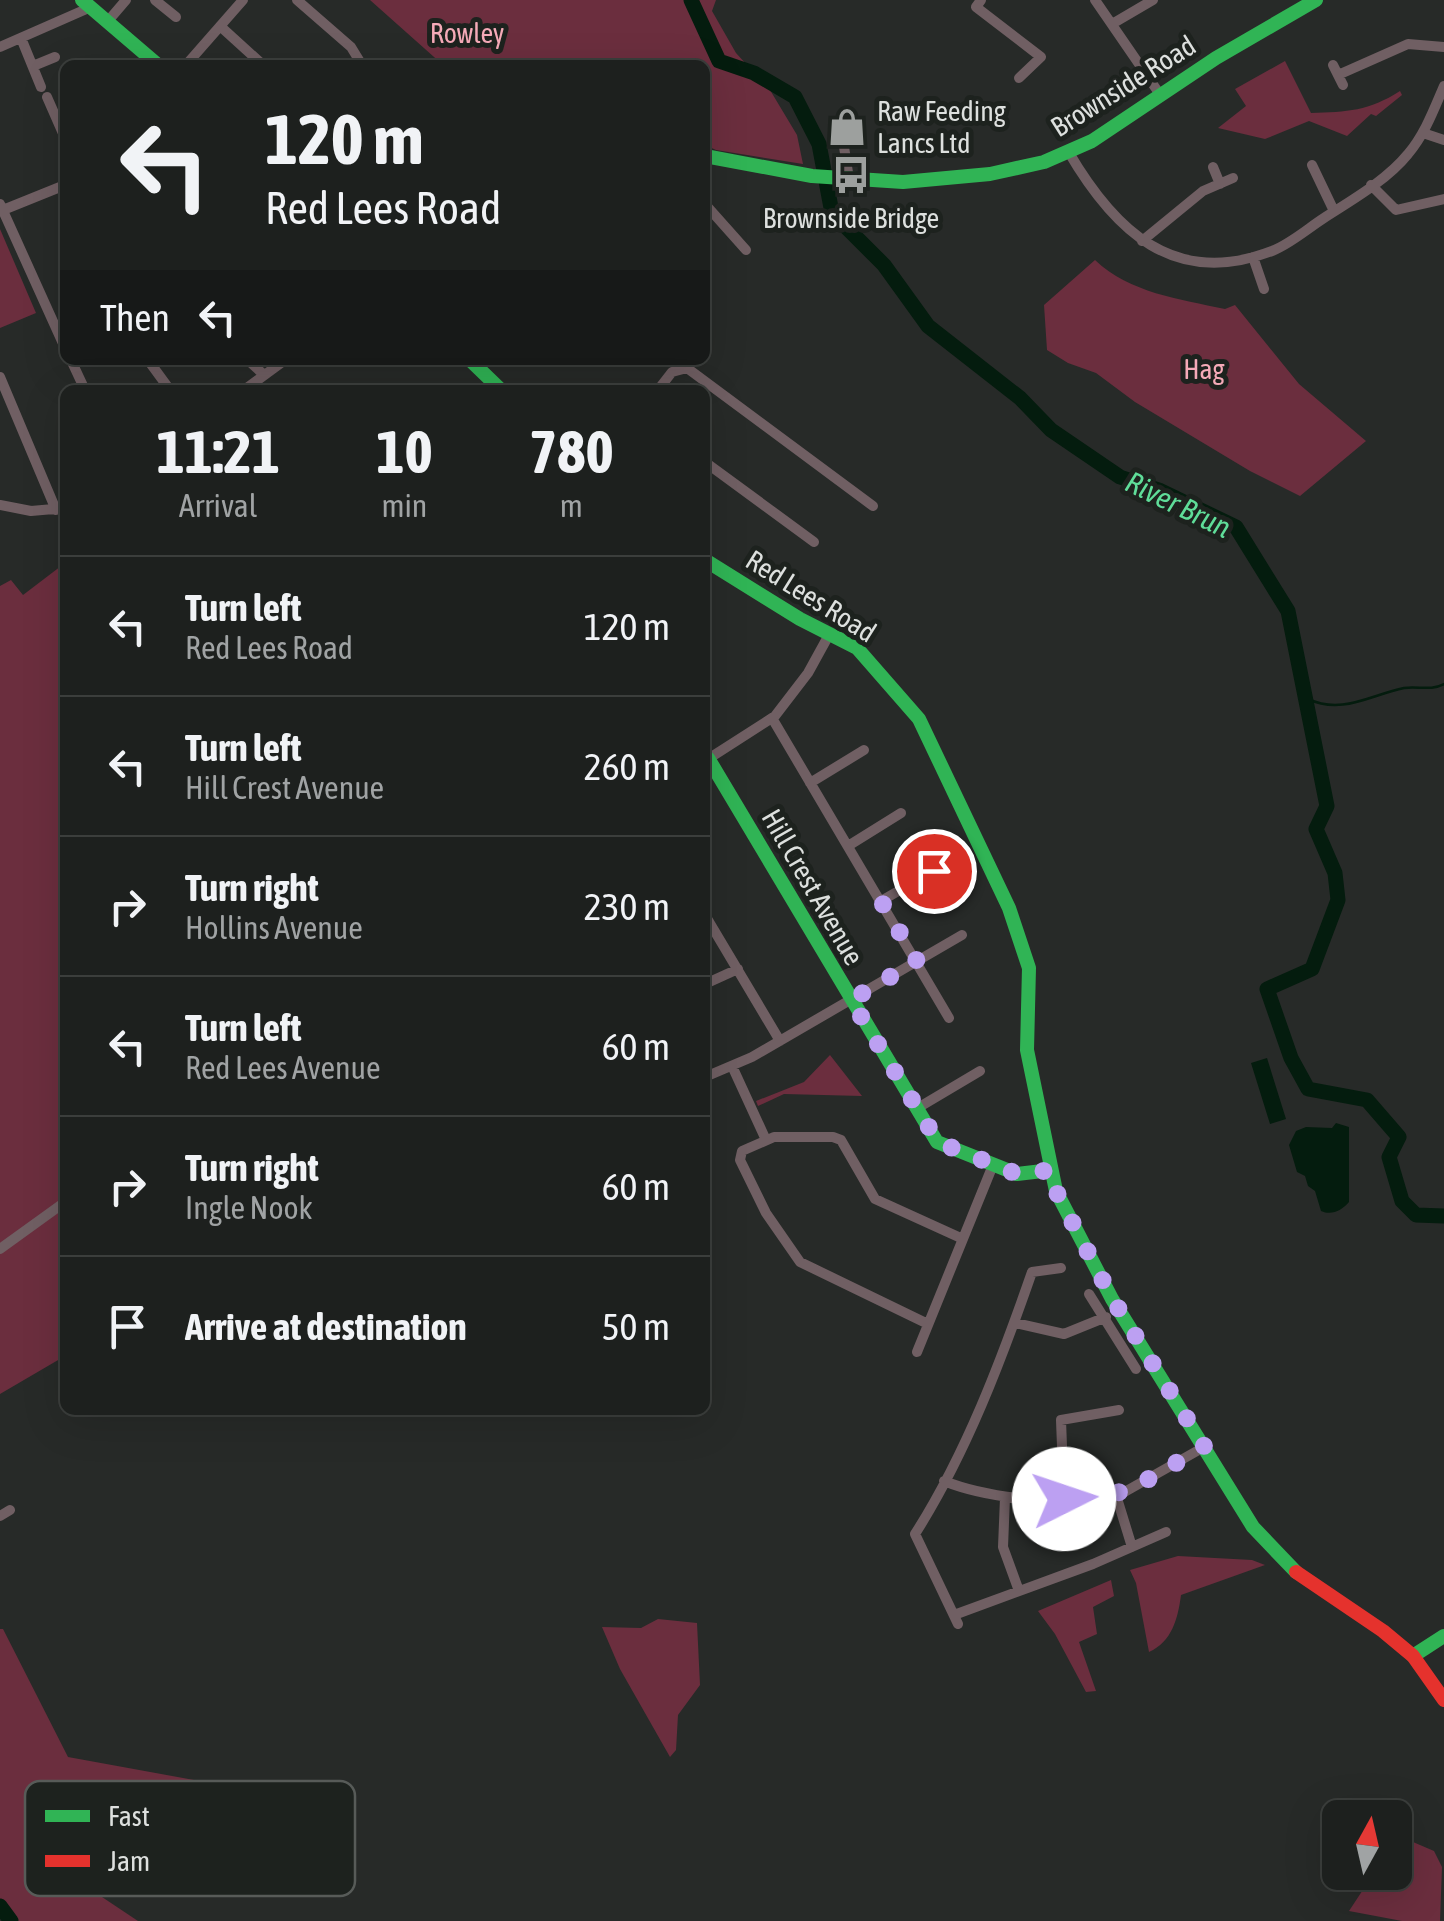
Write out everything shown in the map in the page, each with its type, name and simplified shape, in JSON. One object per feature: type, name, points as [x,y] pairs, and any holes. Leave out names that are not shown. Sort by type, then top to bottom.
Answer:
[{"type":"street","points":[[108,21],[126,0]]},
{"type":"street","points":[[155,0],[176,18]]},
{"type":"street","points":[[190,60],[243,0]]},
{"type":"street","points":[[297,0],[351,47],[359,60]]},
{"type":"street","points":[[981,0],[976,7],[1041,57],[1019,78]]},
{"type":"street","points":[[1095,0],[1160,96]]},
{"type":"street","points":[[1112,24],[1154,0]]},
{"type":"street","name":"Brownside Road","points":[[710,161],[849,180],[945,180],[1022,168],[1068,152],[1108,132],[1216,58],[1316,0]]},
{"type":"street","points":[[0,47],[87,4],[152,60]]},
{"type":"street","points":[[220,26],[257,60]]},
{"type":"street","points":[[21,38],[60,127]]},
{"type":"street","points":[[1338,75],[1408,44],[1444,47]]},
{"type":"street","points":[[32,66],[56,58]]},
{"type":"street","points":[[1068,152],[1105,209],[1142,241],[1197,260],[1253,257],[1276,249],[1334,212],[1406,156],[1423,133],[1444,86]]},
{"type":"street","points":[[840,122],[849,180]]},
{"type":"street","points":[[1423,133],[1444,140]]},
{"type":"street","points":[[1312,165],[1334,212]]},
{"type":"street","points":[[1213,167],[1220,184]]},
{"type":"street","points":[[1142,241],[1203,191],[1233,178]]},
{"type":"street","points":[[1371,185],[1396,210],[1444,198]]},
{"type":"street","points":[[60,187],[1,207],[60,337]]},
{"type":"street","points":[[710,210],[746,250]]},
{"type":"street","points":[[736,240],[746,231]]},
{"type":"street","points":[[1253,257],[1264,289]]},
{"type":"street","points":[[253,365],[264,376]]},
{"type":"street","points":[[251,385],[279,365]]},
{"type":"street","points":[[479,365],[497,385]]},
{"type":"street","points":[[662,385],[677,368],[694,373],[873,506]]},
{"type":"street","points":[[0,376],[60,509],[32,511],[0,505]]},
{"type":"street","points":[[710,466],[814,542]]},
{"type":"street","name":"Red Lees Road","points":[[710,563],[800,619],[857,648],[919,719],[1009,908],[1029,968],[1028,1050],[1056,1191],[1112,1298],[1253,1527],[1275,1553],[1314,1586],[1413,1656],[1444,1700]]},
{"type":"street","points":[[710,758],[772,718],[808,673],[830,632]]},
{"type":"street","points":[[772,718],[950,1018]]},
{"type":"street","points":[[810,783],[864,750]]},
{"type":"street","name":"Hill Crest Avenue","points":[[710,765],[938,1142],[1017,1174],[1051,1170]]},
{"type":"street","points":[[848,846],[901,813]]},
{"type":"street","points":[[881,901],[934,871]]},
{"type":"street","points":[[710,923],[780,1041]]},
{"type":"street","points":[[710,1075],[780,1041],[962,935]]},
{"type":"street","points":[[710,982],[738,969]]},
{"type":"street","points":[[732,1066],[766,1140]]},
{"type":"street","points":[[916,1109],[980,1071]]},
{"type":"street","points":[[928,1324],[800,1262],[766,1212],[740,1160],[742,1151],[774,1137],[833,1136],[842,1140],[875,1199],[963,1239]]},
{"type":"street","points":[[917,1352],[993,1165]]},
{"type":"street","points":[[0,1249],[60,1206]]},
{"type":"street","points":[[1061,1268],[1032,1272],[972,1424],[934,1506],[915,1534],[956,1620],[1166,1532]]},
{"type":"street","points":[[1089,1294],[1136,1369]]},
{"type":"street","points":[[1015,1323],[1064,1334],[1105,1318]]},
{"type":"street","points":[[1064,1499],[1061,1420],[1120,1410]]},
{"type":"street","points":[[944,1481],[1005,1498],[1116,1495],[1204,1446]]},
{"type":"street","points":[[1116,1495],[1132,1546]]},
{"type":"street","points":[[1005,1498],[1003,1548],[1020,1591]]},
{"type":"street","points":[[1413,1656],[1444,1636]]},
{"type":"green space","name":"Rowley","points":[[370,0],[716,0],[712,11],[736,53],[770,90],[797,135],[803,164],[710,147],[710,60],[437,60]]},
{"type":"green space","points":[[1285,61],[1311,113],[1357,109],[1400,91],[1402,95],[1376,116],[1371,114],[1347,136],[1309,121],[1265,139],[1218,128],[1246,106],[1235,89]]},
{"type":"green space","points":[[0,229],[36,313],[0,328]]},
{"type":"green space","name":"Hag","points":[[1095,260],[1124,280],[1156,293],[1225,309],[1235,305],[1299,384],[1366,441],[1300,496],[1250,471],[1135,402],[1096,373],[1047,350],[1044,305]]},
{"type":"green space","points":[[60,567],[60,1359],[0,1394],[0,586],[11,580],[23,595]]},
{"type":"green space","points":[[830,1055],[862,1096],[784,1094],[758,1106],[756,1101],[804,1082]]},
{"type":"green space","points":[[1178,1556],[1252,1560],[1265,1565],[1181,1595],[1176,1621],[1168,1636],[1149,1652],[1130,1570]]},
{"type":"green space","points":[[1111,1580],[1114,1596],[1093,1607],[1097,1634],[1079,1642],[1096,1691],[1086,1692],[1038,1611]]},
{"type":"green space","points":[[658,1619],[697,1623],[700,1685],[678,1715],[676,1750],[670,1757],[620,1669],[602,1627],[641,1628]]},
{"type":"green space","points":[[3,1629],[68,1757],[200,1781],[25,1781],[25,1896],[100,1896],[138,1921],[18,1921],[0,1899]]},
{"type":"green space","points":[[1412,1842],[1434,1851],[1442,1867],[1440,1921],[1402,1921],[1349,1911],[1363,1890],[1412,1890]]},
{"type":"shaded area","points":[[1267,1058],[1286,1119],[1270,1124],[1251,1063]]},
{"type":"shaded area","points":[[1336,1123],[1349,1127],[1349,1202],[1329,1213],[1321,1211],[1315,1191],[1308,1186],[1305,1176],[1297,1172],[1289,1145],[1296,1131],[1306,1127],[1332,1128]]},
{"type":"waterway","name":"River Brun","points":[[691,0],[719,61],[754,73],[795,97],[819,144],[832,213],[884,265],[928,326],[1020,398],[1051,430],[1120,477],[1159,490],[1236,527],[1288,611],[1327,806],[1316,829],[1335,873],[1338,900],[1312,969],[1267,989],[1291,1058],[1308,1089],[1367,1100],[1399,1137],[1389,1157],[1402,1201],[1416,1215],[1444,1216]]},
{"type":"waterway","points":[[1308,699],[1344,704],[1404,688],[1444,684]]},
{"type":"waterway","points":[[0,1906],[11,1921]]},
{"type":"traffic: fast","points":[[82,0],[152,60]]},
{"type":"traffic: fast","points":[[710,157],[812,176],[903,182],[990,174],[1044,162],[1092,141],[1216,58],[1316,0]]},
{"type":"traffic: fast","points":[[475,365],[496,385]]},
{"type":"traffic: fast","points":[[710,563],[800,619],[857,648],[919,719],[1009,908],[1029,968],[1027,1050],[1056,1191],[1112,1299],[1253,1527],[1296,1572]]},
{"type":"traffic: fast","points":[[710,761],[937,1142],[1017,1174],[1051,1170]]},
{"type":"traffic: fast","points":[[1413,1656],[1444,1636]]},
{"type":"traffic: jam","points":[[1296,1572],[1413,1656],[1444,1700]]},
{"type":"place","name":"Raw Feeding Lancs Ltd","points":[[847,127]]},
{"type":"place","name":"Brownside Bridge","points":[[851,175]]},
{"type":"route","points":[[934,871],[881,901],[917,961],[851,1000],[938,1142],[1017,1174],[1051,1170],[1056,1191],[1112,1298],[1204,1446],[1121,1494],[1064,1499]]}]
